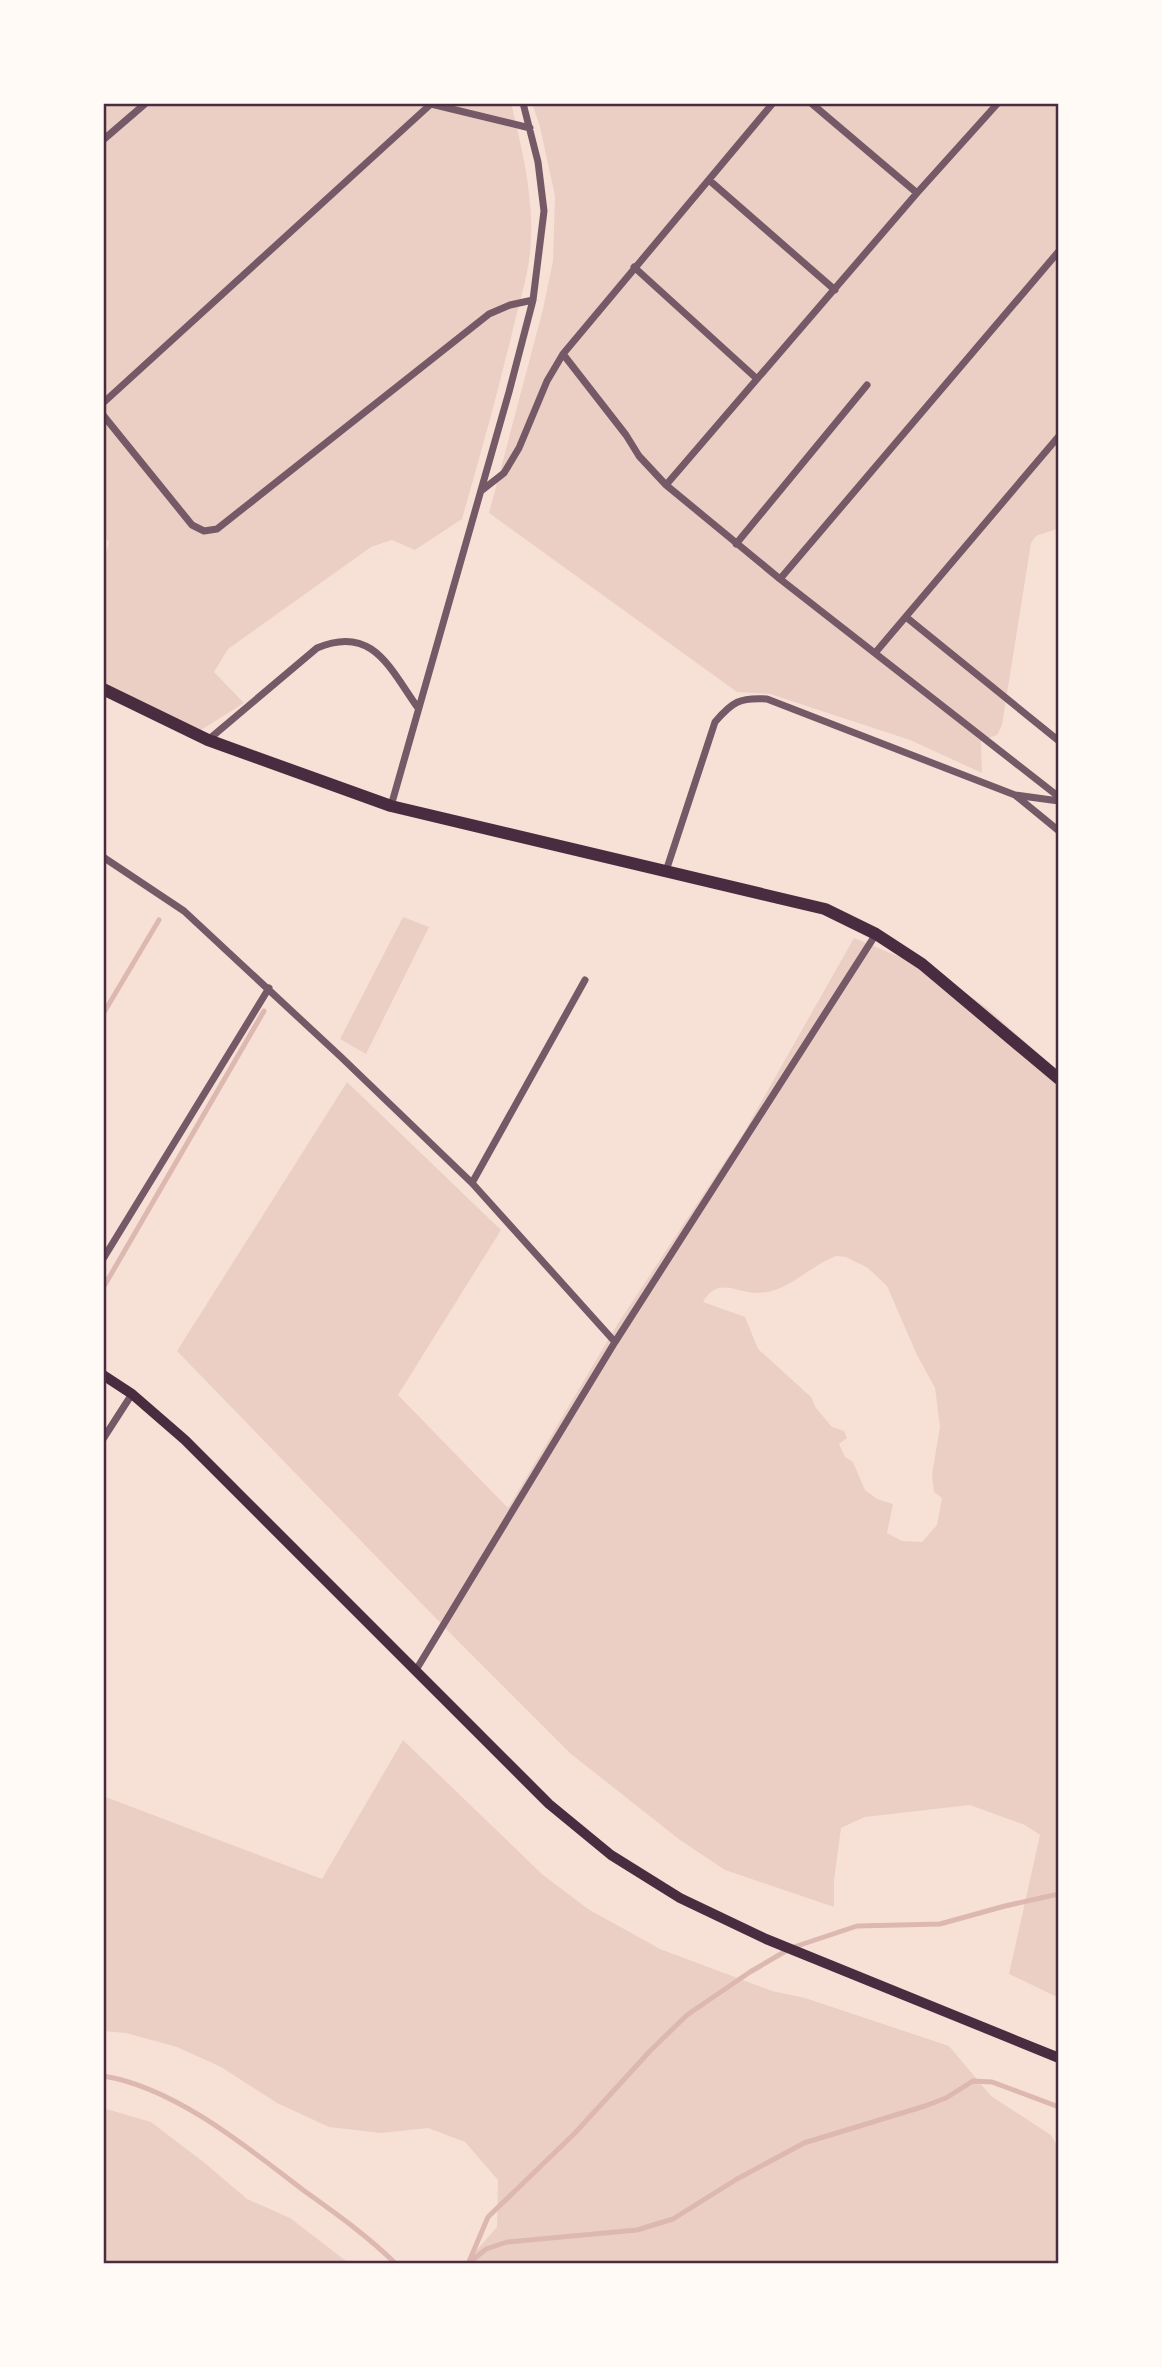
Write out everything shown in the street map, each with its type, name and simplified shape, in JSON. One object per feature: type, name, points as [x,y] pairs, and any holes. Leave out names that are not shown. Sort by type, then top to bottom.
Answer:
[{"type":"main road","points":[[103,690],[208,740],[391,806],[825,909],[876,934],[922,964],[1059,1079]]},
{"type":"main road","points":[[103,1375],[132,1394],[185,1440],[549,1804],[611,1855],[680,1898],[766,1939],[1059,2058]]},
{"type":"street","points":[[103,140],[146,103]]},
{"type":"street","points":[[391,806],[533,300],[544,211],[538,162],[523,103]]},
{"type":"street","points":[[480,492],[504,473],[519,448],[547,381],[563,354],[773,103]]},
{"type":"street","points":[[811,103],[917,193]]},
{"type":"street","points":[[103,403],[432,104],[530,128]]},
{"type":"street","points":[[666,485],[756,377],[997,104]]},
{"type":"street","points":[[709,180],[835,290]]},
{"type":"street","points":[[780,579],[1059,251]]},
{"type":"street","points":[[634,267],[756,377]]},
{"type":"street","points":[[103,415],[192,525],[204,531],[217,529],[489,314],[510,305],[533,300]]},
{"type":"street","points":[[563,354],[626,435],[639,456],[666,485],[736,544],[1059,799]]},
{"type":"street","points":[[736,544],[867,386]]},
{"type":"street","points":[[875,653],[1058,437]]},
{"type":"street","points":[[906,617],[1057,737]]},
{"type":"street","points":[[208,740],[317,648],[335,640],[351,641],[378,652],[418,708]]},
{"type":"street","points":[[666,871],[715,722],[729,706],[747,698],[767,699],[1014,794],[1059,799]]},
{"type":"street","points":[[1014,794],[1059,831]]},
{"type":"street","points":[[103,857],[184,911],[269,988],[472,1183],[615,1342]]},
{"type":"street","points":[[416,1670],[615,1342],[876,934]]},
{"type":"street","points":[[472,1183],[585,981]]},
{"type":"street","points":[[103,1259],[269,988]]},
{"type":"street","points":[[103,1439],[132,1394]]},
{"type":"shaded area","points":[[103,103],[511,103],[526,171],[531,223],[527,274],[462,519],[415,550],[392,540],[371,547],[228,649],[214,672],[244,703],[201,730],[141,706],[103,683],[103,564],[109,542],[103,536]]},
{"type":"shaded area","points":[[532,103],[1059,103],[1059,521],[1057,529],[1036,536],[1031,543],[1002,725],[997,735],[981,741],[982,773],[910,740],[770,694],[737,692],[489,513],[543,309],[553,261],[555,196]]},
{"type":"shaded area","points":[[403,917],[429,927],[366,1054],[340,1039]]},
{"type":"shaded area","points":[[854,938],[934,971],[987,1008],[1059,1072],[1059,1998],[1009,1974],[1040,1835],[1025,1825],[970,1805],[865,1817],[841,1828],[834,1880],[834,1907],[725,1870],[680,1840],[571,1754],[177,1351],[347,1082],[501,1230],[398,1395],[508,1508],[617,1325],[743,1134]],"holes":[[[836,1256],[846,1257],[868,1268],[887,1286],[917,1355],[935,1388],[940,1427],[932,1474],[934,1492],[942,1498],[937,1525],[922,1542],[902,1541],[887,1533],[893,1504],[877,1499],[865,1490],[853,1462],[845,1457],[839,1444],[847,1438],[844,1431],[832,1427],[816,1408],[811,1397],[758,1349],[745,1317],[703,1302],[709,1294],[721,1288],[757,1293],[779,1289],[826,1260]]]},
{"type":"shaded area","points":[[403,1740],[543,1875],[588,1909],[660,1949],[772,1991],[805,1998],[949,2046],[991,2096],[1051,2135],[1059,2149],[1059,2264],[471,2264],[475,2252],[497,2227],[498,2180],[465,2142],[428,2128],[381,2133],[329,2127],[277,2103],[221,2067],[177,2047],[126,2033],[103,2031],[103,1796],[322,1879]]},
{"type":"shaded area","points":[[103,2108],[151,2122],[247,2199],[290,2218],[350,2264],[103,2264]]},
{"type":"waterway","points":[[103,1014],[159,920]]},
{"type":"waterway","points":[[103,1288],[264,1011]]},
{"type":"waterway","points":[[468,2264],[488,2217],[575,2133],[687,2015],[750,1972],[791,1948],[857,1926],[940,1924],[1059,1894]]},
{"type":"waterway","points":[[103,2076],[156,2092],[209,2121],[351,2225],[396,2264]]},
{"type":"waterway","points":[[470,2262],[486,2249],[507,2242],[637,2230],[673,2219],[737,2179],[804,2143],[925,2106],[946,2098],[973,2081],[992,2082],[1059,2107]]}]
